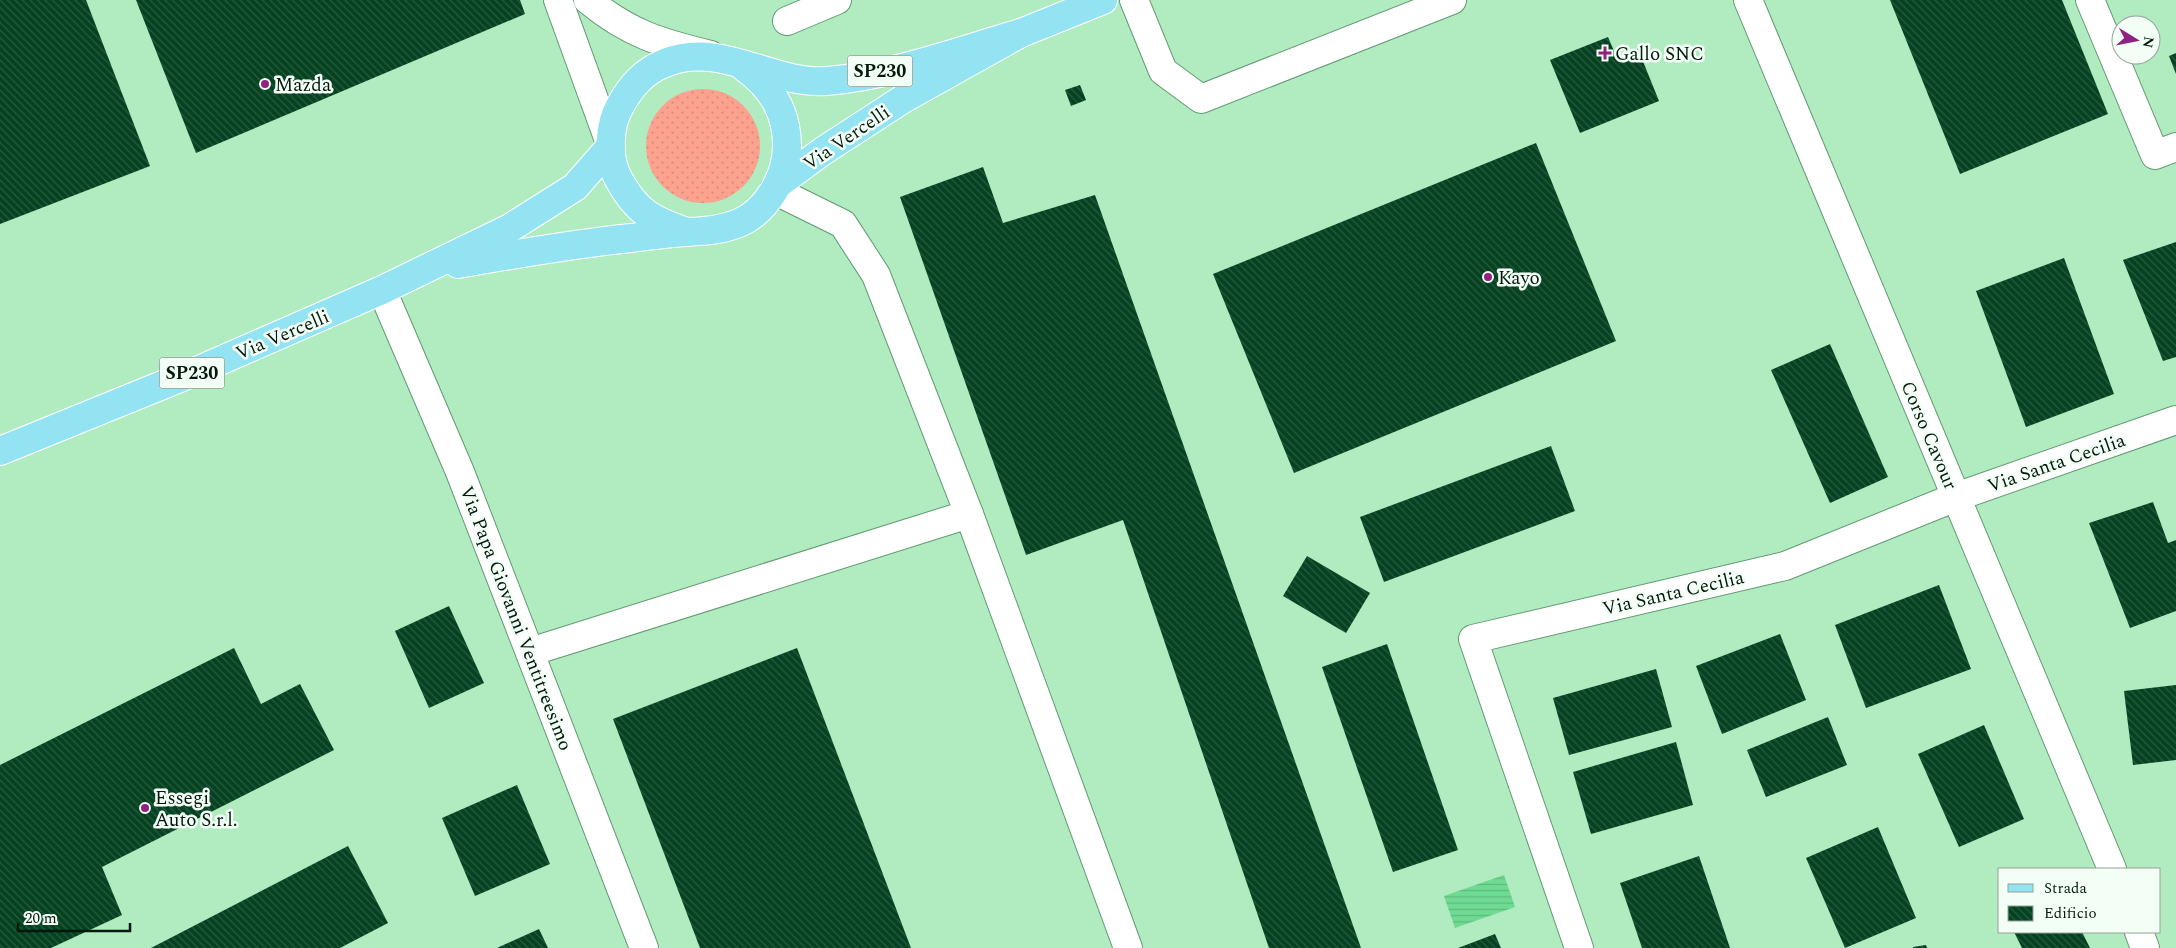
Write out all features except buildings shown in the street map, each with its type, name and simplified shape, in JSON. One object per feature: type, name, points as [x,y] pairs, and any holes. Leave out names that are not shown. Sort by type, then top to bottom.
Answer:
[{"type":"main road","name":"Via Vercelli","points":[[776,187],[823,151],[904,99],[1021,34],[1103,0]]},
{"type":"main road","name":"Via Vercelli","points":[[687,232],[658,222],[633,203],[617,176],[611,146],[615,115],[630,88],[652,68],[680,56],[711,55],[796,79],[826,81],[890,70],[1021,34]]},
{"type":"main road","name":"Via Vercelli","points":[[425,270],[515,254],[687,232],[714,231],[741,222],[763,206],[776,187],[787,156],[786,128],[777,101],[760,79],[737,63]]},
{"type":"main road","name":"Via Vercelli","points":[[0,451],[192,373],[382,290],[510,228],[575,187],[611,146]]},
{"type":"street","points":[[558,0],[611,146]]},
{"type":"street","points":[[588,0],[612,20],[660,42],[711,55]]},
{"type":"street","points":[[787,21],[838,0]]},
{"type":"street","points":[[1134,0],[1163,71],[1201,99],[1452,0]]},
{"type":"street","name":"Corso Cavour","points":[[1748,0],[2112,868]]},
{"type":"street","points":[[2090,0],[2155,155],[2176,147]]},
{"type":"street","points":[[776,187],[843,224],[876,275],[969,514],[1128,948]]},
{"type":"street","name":"Via Papa Giovanni Ventitreesimo","points":[[382,290],[460,472],[644,948]]},
{"type":"street","name":"Via Santa Cecilia","points":[[1579,948],[1474,639],[1786,566],[1956,497],[2176,420]]},
{"type":"street","points":[[530,652],[969,514]]},
{"type":"street","points":[[2139,933],[2146,948]]},
{"type":"shaded area","points":[[703,89],[725,93],[744,105],[756,124],[760,146],[756,168],[744,187],[725,199],[703,203],[681,199],[662,187],[650,168],[646,146],[650,124],[662,105],[681,93]]},
{"type":"shaded area","points":[[1504,875],[1515,907],[1455,928],[1444,896]]},
{"type":"place","name":"Gallo SNC","points":[[1605,53]]},
{"type":"place","name":"Mazda","points":[[265,84]]},
{"type":"place","name":"Kayo","points":[[1488,277]]},
{"type":"place","name":"Essegi Auto S.r.l.","points":[[145,808]]}]
